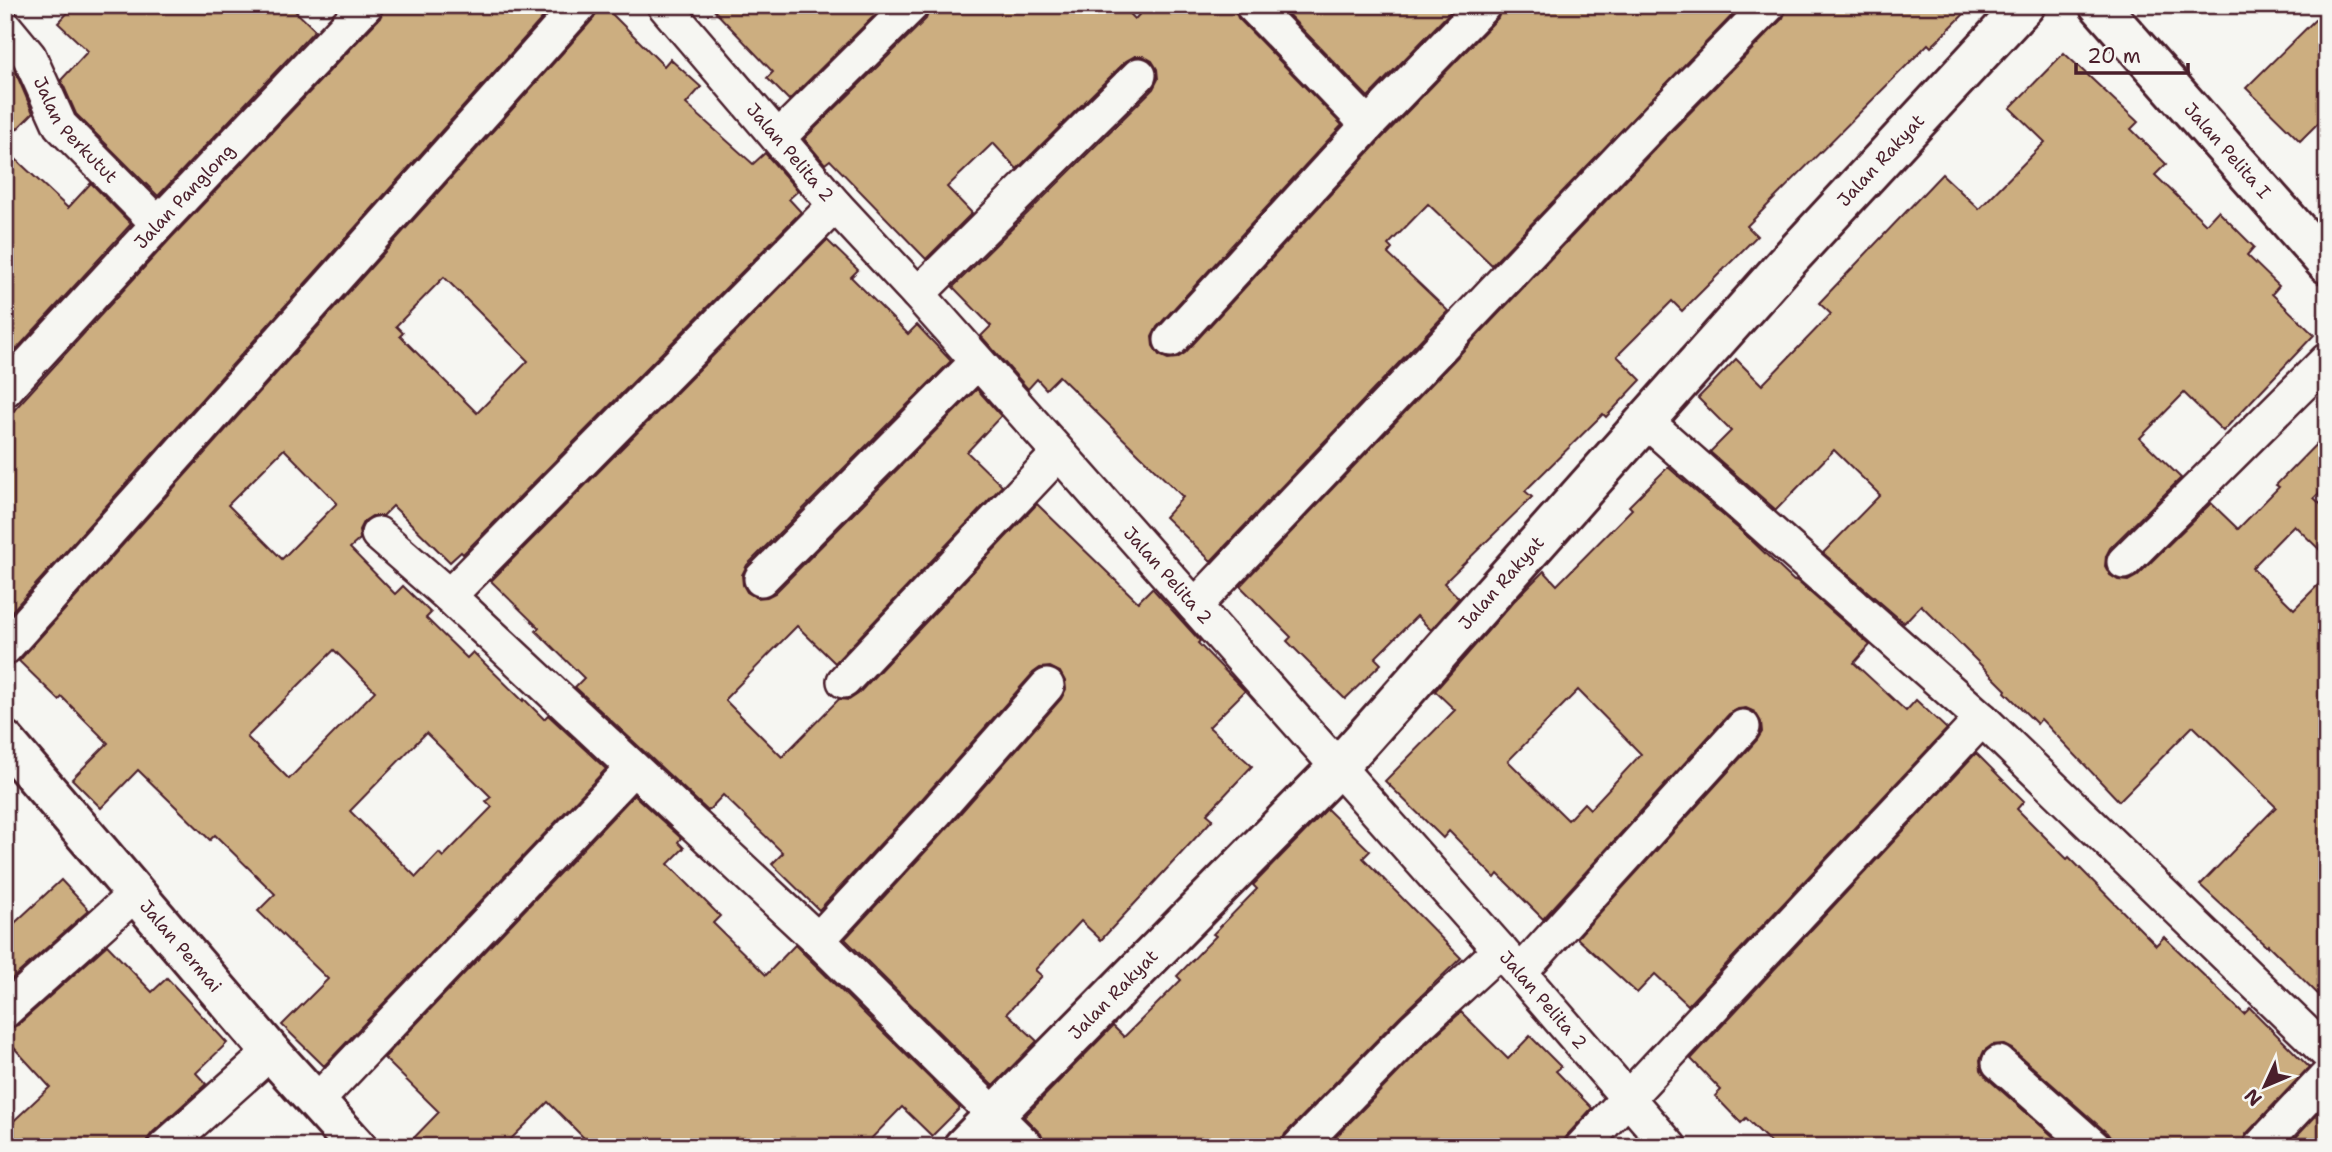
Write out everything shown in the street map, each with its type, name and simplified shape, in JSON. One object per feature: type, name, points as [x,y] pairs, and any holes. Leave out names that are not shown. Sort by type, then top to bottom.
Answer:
[{"type":"street","name":"Jalan Panglong","points":[[5,390],[158,223],[366,5]]},
{"type":"street","points":[[5,648],[580,5]]},
{"type":"street","name":"Jalan Pelita 2","points":[[664,5],[835,205],[918,294],[1195,606],[1670,1147]]},
{"type":"street","points":[[778,138],[912,5]]},
{"type":"street","points":[[1252,5],[1368,125]]},
{"type":"street","points":[[1171,340],[1368,125],[1485,5]]},
{"type":"street","points":[[1195,606],[1769,5]]},
{"type":"street","name":"Jalan Rakyat","points":[[963,1147],[1337,768],[1784,265],[2025,5]]},
{"type":"street","name":"Jalan Pelita I","points":[[2099,5],[2327,264]]},
{"type":"street","name":"Jalan Perkutut","points":[[5,27],[29,56],[60,125],[158,223]]},
{"type":"street","points":[[918,294],[1139,75]]},
{"type":"street","points":[[449,596],[835,205]]},
{"type":"street","points":[[2124,562],[2327,360]]},
{"type":"street","points":[[761,579],[977,362]]},
{"type":"street","points":[[1646,421],[1982,719],[2327,1053]]},
{"type":"street","points":[[844,681],[1058,454]]},
{"type":"street","points":[[377,534],[449,596],[818,940],[1027,1147]]},
{"type":"street","points":[[818,940],[1047,686]]},
{"type":"street","points":[[1582,1147],[1982,719]]},
{"type":"street","points":[[1298,1147],[1414,1030],[1510,962],[1743,727]]},
{"type":"street","name":"Jalan Permai","points":[[5,741],[271,1052],[358,1147]]},
{"type":"street","points":[[316,1102],[633,768]]},
{"type":"street","points":[[5,1011],[135,894]]},
{"type":"street","points":[[165,1147],[271,1052]]},
{"type":"street","points":[[1998,1063],[2094,1147]]},
{"type":"street","points":[[2260,1147],[2327,1076]]},
{"type":"building","points":[[75,5],[289,5],[315,30],[158,196],[76,114],[61,80],[88,51],[58,23]]},
{"type":"building","points":[[385,5],[554,5],[5,619],[5,420],[172,237],[380,18]]},
{"type":"building","points":[[599,5],[603,5],[664,66],[670,59],[701,87],[686,104],[753,164],[765,153],[798,191],[789,199],[801,212],[463,554],[461,552],[450,562],[393,506],[383,516],[372,516],[363,522],[359,530],[360,539],[350,548],[395,594],[403,586],[431,613],[426,618],[467,658],[473,652],[523,701],[524,699],[544,719],[548,715],[606,769],[324,1066],[282,1025],[328,979],[258,911],[275,894],[215,835],[210,840],[138,770],[101,808],[72,779],[108,743],[62,697],[59,700],[19,661],[594,18]],"holes":[[[444,277],[528,361],[477,413],[400,336],[403,333],[396,326]],[[284,449],[337,503],[282,559],[228,505]],[[334,650],[375,691],[289,779],[247,737]],[[426,733],[491,797],[486,801],[492,807],[443,857],[439,853],[416,877],[350,811]]]},
{"type":"building","points":[[709,5],[871,5],[878,12],[789,100],[767,78],[773,72]]},
{"type":"building","points":[[931,5],[1122,5],[1135,19],[1148,5],[1233,5],[1238,18],[1342,125],[1157,327],[1152,337],[1153,346],[1159,355],[1168,359],[1185,353],[1382,138],[1498,18],[1503,5],[1742,5],[1492,265],[1428,204],[1388,245],[1392,249],[1388,254],[1448,311],[1211,561],[1165,517],[1183,497],[1059,376],[1046,389],[1037,379],[1028,389],[981,336],[991,326],[953,287],[1153,89],[1158,79],[1157,69],[1152,61],[1143,56],[1135,56],[1126,61],[1017,169],[993,143],[947,187],[972,213],[926,259],[830,160],[825,164],[804,139],[926,19]]},
{"type":"building","points":[[1279,5],[1457,5],[1368,97]]},
{"type":"building","points":[[1788,5],[1973,5],[1931,47],[1928,44],[1747,226],[1757,236],[1682,311],[1672,301],[1617,356],[1641,380],[1606,417],[1603,414],[1525,491],[1532,497],[1444,583],[1459,598],[1431,630],[1417,616],[1375,658],[1381,664],[1345,699],[1287,641],[1291,637],[1240,586],[1783,18]]},
{"type":"building","points":[[2327,8],[2327,114],[2300,141],[2246,88]]},
{"type":"building","points":[[2064,53],[2138,122],[2131,129],[2166,164],[2155,175],[2206,224],[2218,211],[2254,247],[2247,255],[2279,286],[2272,294],[2314,335],[2223,431],[2184,393],[2140,438],[2181,478],[2110,548],[2105,566],[2110,575],[2118,580],[2128,581],[2137,576],[2211,503],[2238,529],[2327,433],[2327,485],[2314,498],[2327,510],[2327,557],[2294,525],[2252,568],[2294,609],[2327,576],[2327,1003],[2268,945],[2267,947],[2200,885],[2276,807],[2193,726],[2119,801],[2041,719],[2037,724],[1921,605],[1904,623],[1823,553],[1880,495],[1834,450],[1776,510],[1710,452],[1731,431],[1698,398],[1736,359],[1762,385],[1831,314],[1819,303],[1942,174],[1979,209],[2045,142],[2010,108]]},
{"type":"building","points":[[5,58],[13,66],[33,113],[5,141]]},
{"type":"building","points":[[5,149],[68,208],[91,183],[131,224],[13,353],[5,346]]},
{"type":"building","points":[[827,240],[858,270],[851,277],[908,334],[917,325],[951,361],[747,565],[742,575],[747,592],[757,598],[775,593],[977,389],[1001,416],[967,452],[1002,486],[835,663],[797,626],[726,701],[782,757],[839,699],[849,700],[858,694],[1037,504],[1138,602],[1152,588],[1200,641],[1198,643],[1245,691],[1209,727],[1252,766],[1207,814],[1213,819],[1101,940],[1081,921],[1035,970],[1042,976],[1007,1013],[1037,1041],[993,1086],[845,939],[1061,699],[1066,689],[1060,672],[1050,667],[1040,668],[1033,673],[819,910],[772,864],[783,853],[723,795],[708,811],[575,687],[584,678],[536,631],[539,628],[491,581]]},
{"type":"building","points":[[1668,467],[1794,581],[1870,645],[1854,663],[1906,711],[1916,700],[1947,729],[1688,1005],[1655,974],[1637,993],[1577,938],[1757,740],[1762,732],[1761,722],[1755,712],[1746,708],[1729,714],[1543,919],[1498,874],[1495,878],[1449,831],[1443,838],[1385,781],[1455,710],[1435,691],[1514,601],[1544,571],[1557,585],[1632,509],[1629,506]],"holes":[[[1578,690],[1641,754],[1590,809],[1584,803],[1568,820],[1508,761]]]},
{"type":"building","points":[[1976,753],[2024,801],[2017,809],[2156,945],[2164,937],[2244,1014],[2250,1008],[2309,1067],[2246,1134],[2241,1147],[2113,1147],[2107,1133],[2012,1049],[2002,1044],[1992,1045],[1984,1051],[1980,1060],[1981,1070],[2065,1147],[1775,1147],[1746,1118],[1741,1123],[1715,1096],[1721,1090],[1691,1059]]},
{"type":"building","points":[[634,795],[681,838],[678,842],[684,848],[668,864],[720,916],[713,923],[766,975],[795,945],[960,1108],[932,1136],[902,1107],[863,1147],[593,1147],[548,1102],[503,1147],[405,1147],[439,1112],[384,1058]]},
{"type":"building","points":[[1327,809],[1370,851],[1363,858],[1461,958],[1400,1016],[1285,1134],[1280,1147],[1046,1147],[1041,1134],[1024,1117],[1113,1026],[1124,1037],[1181,980],[1177,976],[1257,889],[1253,885]]},
{"type":"building","points":[[61,880],[89,910],[5,985],[5,932]]},
{"type":"building","points":[[107,945],[152,992],[167,978],[227,1043],[196,1073],[206,1084],[152,1133],[146,1147],[5,1147],[5,1129],[50,1087],[5,1038],[5,1030],[18,1025]]},
{"type":"building","points":[[1461,1012],[1508,1059],[1530,1036],[1561,1067],[1556,1071],[1592,1108],[1560,1147],[1326,1147],[1427,1043]]},
{"type":"building","points":[[2327,1104],[2327,1147],[2287,1147]]}]
